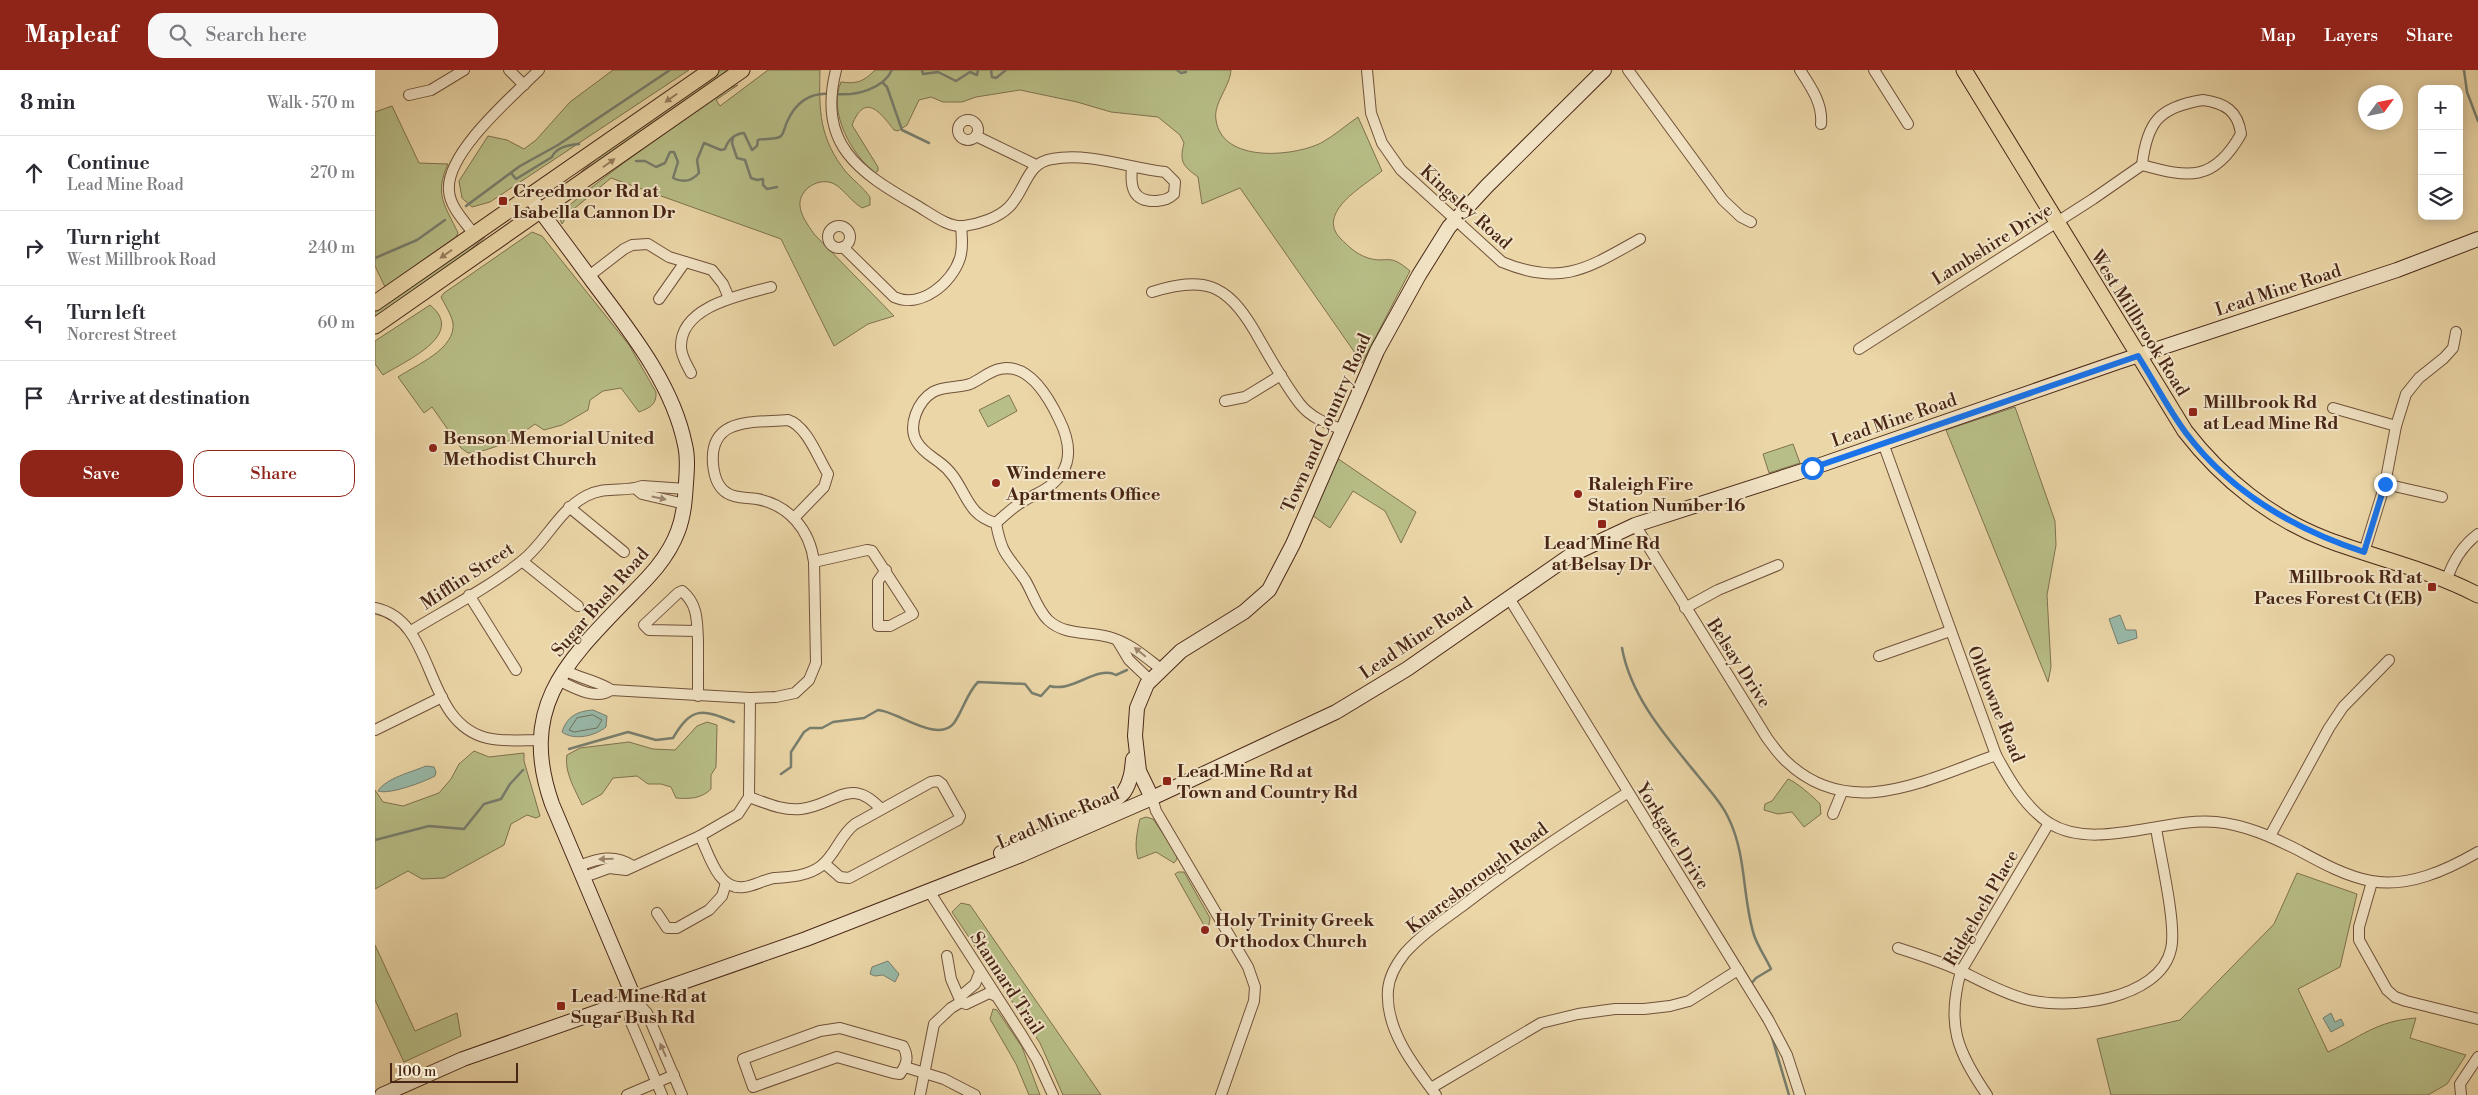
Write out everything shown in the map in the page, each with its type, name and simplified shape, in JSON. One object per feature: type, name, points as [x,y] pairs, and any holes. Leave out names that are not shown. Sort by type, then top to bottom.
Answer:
[{"type":"main road","points":[[375,303],[711,70]]},
{"type":"main road","points":[[375,326],[742,70]]},
{"type":"main road","name":"Town and Country Road","points":[[1152,798],[1139,771],[1135,736],[1137,708],[1150,680],[1193,643],[1249,609],[1269,590],[1293,544],[1377,351],[1419,275],[1455,219],[1604,70]]},
{"type":"main road","name":"West Millbrook Road","points":[[1964,70],[2138,356],[2185,431],[2205,456],[2232,482],[2292,523],[2328,540],[2447,578],[2478,594]]},
{"type":"main road","name":"Sugar Bush Road","points":[[530,197],[630,331],[670,401],[685,446],[685,504],[678,532],[660,564],[585,643],[561,675],[549,703],[540,740],[541,766],[547,792],[635,1000]]},
{"type":"main road","name":"Lead Mine Road","points":[[382,1095],[463,1059],[761,956],[1053,842],[1152,798],[1336,712],[1407,670],[1571,555],[1635,525],[1883,444],[2138,356],[2397,270],[2478,239]]},
{"type":"main road","points":[[903,901],[962,871],[1107,806],[1123,793],[1131,780],[1135,736]]},
{"type":"street","points":[[409,95],[431,90],[464,70]]},
{"type":"street","points":[[509,70],[524,85]]},
{"type":"street","points":[[474,234],[452,203],[449,181],[479,128],[539,70]]},
{"type":"street","points":[[836,70],[831,92],[831,116],[839,140],[855,164],[878,182],[945,222],[961,226],[976,224],[1001,214],[1015,199],[1036,165],[1051,159],[1072,157],[1165,172],[1175,182],[1174,194],[1164,200],[1147,201],[1141,199],[1131,187],[1132,168]]},
{"type":"street","name":"Kingsley Road","points":[[1367,70],[1371,113],[1382,143],[1401,170],[1502,262],[1522,270],[1539,274],[1557,275],[1575,272],[1640,240]]},
{"type":"street","points":[[1628,70],[1723,200],[1741,217],[1751,222]]},
{"type":"street","points":[[1874,70],[1908,124]]},
{"type":"street","points":[[1805,72],[1823,113],[1821,124]]},
{"type":"street","points":[[2203,100],[2227,106],[2235,114],[2241,134],[2224,158],[2205,172],[2194,175],[2182,174],[2142,165],[2144,147],[2150,130],[2163,112],[2203,100]]},
{"type":"street","points":[[976,136],[1036,165]]},
{"type":"street","name":"Lambshire Drive","points":[[1859,349],[2056,223],[2142,165]]},
{"type":"street","points":[[843,247],[893,297],[900,300],[915,299],[935,291],[952,274],[960,257],[961,226]]},
{"type":"street","points":[[589,276],[625,249],[640,244],[648,244],[669,257],[712,270],[723,284],[729,298]]},
{"type":"street","points":[[659,299],[685,262]]},
{"type":"street","points":[[1152,292],[1179,285],[1199,285],[1209,286],[1228,294],[1243,311],[1301,405],[1321,421],[1343,430]]},
{"type":"street","points":[[691,373],[681,350],[685,333],[690,324],[707,308],[729,298],[771,287]]},
{"type":"street","points":[[2364,552],[2385,484],[2396,426],[2404,400],[2411,385],[2444,358],[2453,348],[2456,332]]},
{"type":"street","points":[[1008,368],[1030,377],[1046,396],[1064,428],[1069,450],[1063,471],[1049,488],[1018,504],[996,523],[979,517],[972,510],[955,476],[922,450],[916,440],[913,429],[918,409],[933,392],[969,384],[998,369],[1008,368]]},
{"type":"street","points":[[1225,401],[1245,397],[1281,375]]},
{"type":"street","points":[[2333,408],[2396,426]]},
{"type":"street","points":[[561,675],[588,687],[606,686],[611,690],[749,698],[795,694],[803,688],[814,671],[814,562],[807,536],[793,518],[775,505],[754,499],[737,498],[720,487],[715,477],[712,452],[715,441],[721,432],[737,425],[789,420],[796,422],[802,429],[828,474],[824,486],[793,518]]},
{"type":"street","name":"Oldtowne Road","points":[[1883,444],[1949,631],[1996,755],[2011,784],[2049,823],[2069,830],[2101,836],[2193,822],[2215,822],[2236,825],[2270,836],[2323,864],[2372,882],[2428,876],[2478,852]]},
{"type":"street","points":[[2385,484],[2442,498]]},
{"type":"street","name":"Mifflin Street","points":[[411,631],[522,561],[569,508],[586,496],[604,490],[642,486],[686,489]]},
{"type":"street","name":"Mifflin Street","points":[[636,488],[641,494],[685,504]]},
{"type":"street","points":[[569,508],[624,552]]},
{"type":"street","points":[[996,523],[1001,548],[1023,578],[1040,610],[1048,620],[1066,631],[1130,644],[1161,669]]},
{"type":"street","name":"Belsay Drive","points":[[1635,525],[1767,738],[1787,762],[1811,779],[1842,792],[1888,792],[1996,755]]},
{"type":"street","points":[[2447,578],[2452,565],[2462,549],[2478,534]]},
{"type":"street","points":[[814,562],[867,550],[876,555],[886,570],[913,614],[890,626],[879,626],[878,581],[886,570]]},
{"type":"street","points":[[522,561],[578,606]]},
{"type":"street","points":[[1685,608],[1718,590],[1778,565]]},
{"type":"street","points":[[697,631],[649,630],[644,625],[682,591],[693,603],[697,631],[698,696]]},
{"type":"street","points":[[469,595],[516,670]]},
{"type":"street","name":"Yorkgate Drive","points":[[1509,598],[1627,793],[1738,970],[1787,1055],[1800,1095]]},
{"type":"street","points":[[375,608],[392,614],[411,631],[441,697],[455,717],[476,734],[498,740],[540,740]]},
{"type":"street","points":[[1879,656],[1949,631]]},
{"type":"street","points":[[1117,640],[1129,660],[1150,680]]},
{"type":"street","points":[[2270,836],[2329,728],[2343,707],[2389,660]]},
{"type":"street","points":[[375,730],[441,697]]},
{"type":"street","points":[[582,872],[608,857],[625,861],[633,866],[700,836],[730,821],[738,814],[749,797],[749,698]]},
{"type":"street","points":[[700,836],[716,870],[726,883],[733,887],[742,888],[770,879],[803,875],[824,863],[847,829],[931,782],[938,781],[942,784],[960,816],[958,820],[849,878],[840,878],[824,863]]},
{"type":"street","points":[[749,797],[775,806],[799,809],[811,808],[838,794],[849,792],[872,799],[881,810]]},
{"type":"street","points":[[1833,814],[1842,792]]},
{"type":"street","name":"Knaresborough Road","points":[[1433,1092],[1394,1032],[1388,1007],[1388,988],[1394,969],[1405,953],[1421,938],[1472,898],[1568,830],[1627,793]]},
{"type":"street","points":[[1152,798],[1156,811],[1248,967],[1255,987],[1254,1001],[1221,1095]]},
{"type":"street","name":"Ridgeloch Place","points":[[1987,1095],[1961,1053],[1956,1036],[1954,1003],[1961,971],[2049,823]]},
{"type":"street","points":[[1899,948],[1961,971],[2005,992],[2043,1002],[2091,1001],[2113,997],[2140,986],[2160,969],[2167,960],[2173,938],[2156,828]]},
{"type":"street","points":[[2372,882],[2359,927],[2359,940],[2387,990],[2395,997],[2406,1001],[2478,1019]]},
{"type":"street","points":[[657,913],[667,928],[677,928],[716,904],[726,883]]},
{"type":"street","name":"Stannard Trail","points":[[929,891],[1037,1060],[1053,1095]]},
{"type":"street","points":[[947,956],[951,978],[961,1002]]},
{"type":"street","points":[[1433,1092],[1541,1023],[1578,1014],[1615,1009],[1645,1009],[1670,1006],[1689,1000],[1738,970]]},
{"type":"street","points":[[961,1002],[962,995],[975,984],[980,972]]},
{"type":"street","points":[[920,1095],[934,1024],[951,1008],[961,1002],[966,1004],[989,994],[996,996]]},
{"type":"street","points":[[635,1000],[647,1013],[682,1095]]},
{"type":"street","points":[[635,1000],[630,1020],[662,1095]]},
{"type":"street","points":[[840,1028],[903,1046],[907,1053],[905,1067],[900,1074],[837,1058],[753,1087],[743,1059],[820,1031],[840,1028]]},
{"type":"street","points":[[2461,1095],[2460,1084],[2474,1072],[2478,1057]]},
{"type":"street","points":[[905,1067],[950,1081],[975,1095]]},
{"type":"street","points":[[627,1095],[674,1075]]},
{"type":"green space","points":[[613,70],[689,70],[490,202],[472,207],[462,198],[459,181],[488,136],[507,140],[524,149],[536,140],[570,102]]},
{"type":"green space","points":[[720,70],[734,70],[583,174],[581,172],[612,145]]},
{"type":"green space","points":[[768,70],[820,70],[821,111],[830,147],[846,172],[870,197],[870,205],[862,208],[836,185],[824,182],[812,185],[800,200],[802,213],[814,234],[894,316],[868,324],[834,346],[781,239],[611,178],[569,213],[562,224],[559,217],[560,213],[580,196],[665,133],[730,88],[738,85],[716,100],[720,106]]},
{"type":"green space","points":[[875,70],[1231,70],[1228,83],[1217,107],[1216,120],[1221,134],[1231,144],[1244,150],[1260,153],[1277,153],[1308,148],[1326,140],[1358,117],[1382,171],[1345,200],[1338,209],[1334,219],[1334,228],[1340,238],[1360,254],[1375,260],[1392,260],[1410,271],[1362,363],[1240,188],[1202,204],[1198,177],[1183,163],[1184,143],[1180,135],[1158,117],[1111,112],[1077,102],[1020,90],[976,97],[962,102],[943,102],[931,97],[919,100],[907,125],[898,131],[894,130],[873,108],[867,107],[862,109],[857,115],[852,125],[878,167],[878,171],[875,173],[866,165],[850,144],[844,132],[837,106],[841,82],[851,83],[859,81]]},
{"type":"green space","points":[[392,106],[419,163],[448,164],[442,184],[443,200],[458,233],[456,237],[385,287],[375,266],[375,112]]},
{"type":"green space","points":[[532,232],[542,236],[629,345],[656,392],[655,400],[649,407],[639,412],[621,388],[603,391],[590,400],[588,410],[562,425],[544,430],[535,424],[520,435],[503,443],[486,450],[468,453],[461,448],[432,407],[424,413],[398,377],[433,355],[448,341],[453,323],[441,297],[444,293]]},
{"type":"green space","points":[[483,234],[485,237],[456,262],[375,318],[375,309]]},
{"type":"green space","points":[[430,305],[440,316],[441,327],[437,337],[417,355],[383,375],[375,364],[375,341]]},
{"type":"green space","points":[[1009,395],[1017,411],[988,427],[979,410]]},
{"type":"green space","points":[[2015,407],[2055,521],[2056,545],[2047,595],[2051,667],[2048,682],[1946,430]]},
{"type":"green space","points":[[1793,444],[1800,463],[1769,473],[1763,454]]},
{"type":"green space","points":[[1337,458],[1416,512],[1401,543],[1385,511],[1353,491],[1330,528],[1312,515]]},
{"type":"green space","points":[[707,722],[717,725],[716,767],[711,775],[711,789],[703,795],[695,798],[676,798],[671,787],[661,784],[648,784],[637,776],[613,778],[602,794],[582,805],[573,787],[567,768],[567,755],[580,748],[629,742],[653,749],[675,750],[697,726]]},
{"type":"green space","points":[[474,751],[489,757],[524,753],[524,761],[540,816],[536,818],[527,815],[511,824],[504,845],[444,878],[422,879],[408,871],[375,889],[375,790],[383,802],[403,806],[439,793],[451,779],[459,764]]},
{"type":"green space","points":[[1788,779],[1805,790],[1820,804],[1821,814],[1804,827],[1792,812],[1778,814],[1764,810],[1765,804],[1772,801]]},
{"type":"green space","points":[[1146,817],[1153,819],[1176,853],[1177,859],[1174,863],[1156,852],[1138,859],[1136,844],[1138,829],[1140,819]]},
{"type":"green space","points":[[1184,872],[1210,918],[1209,925],[1205,927],[1175,874]]},
{"type":"green space","points":[[2297,873],[2357,894],[2340,967],[2298,989],[2328,1052],[2379,1026],[2390,1022],[2416,1018],[2410,1038],[2466,1055],[2447,1084],[2428,1095],[2111,1095],[2097,1039],[2180,1020],[2274,924]]},
{"type":"green space","points":[[961,903],[970,905],[1101,1095],[1063,1095],[1040,1043],[952,912]]},
{"type":"green space","points":[[375,945],[415,1031],[457,1013],[461,1036],[404,1062],[375,1000]]},
{"type":"green space","points":[[993,1009],[997,1010],[1022,1047],[1040,1095],[1029,1095],[1016,1064],[990,1019]]},
{"type":"water","points":[[2120,615],[2126,630],[2136,630],[2137,638],[2118,644],[2109,619]]},
{"type":"water","points":[[593,710],[607,716],[606,727],[596,733],[578,737],[562,732],[567,722],[574,715]]},
{"type":"water","points":[[426,766],[434,767],[435,776],[398,790],[378,791],[387,782]]},
{"type":"water","points":[[888,961],[899,974],[895,982],[883,975],[875,976],[870,974],[872,967]]},
{"type":"water","points":[[2331,1013],[2335,1022],[2341,1019],[2344,1025],[2331,1032],[2323,1018]]},
{"type":"waterway","points":[[466,206],[520,166],[558,145],[670,70]]},
{"type":"waterway","points":[[836,94],[852,94],[868,90],[882,82],[892,70]]},
{"type":"waterway","points":[[922,70],[923,74],[938,72],[956,81],[970,72],[977,75],[978,70]]},
{"type":"waterway","points":[[991,70],[992,77],[996,78],[1006,70]]},
{"type":"waterway","points":[[1177,70],[1181,73],[1186,72]]},
{"type":"waterway","points":[[2464,70],[2467,92],[2478,121]]},
{"type":"waterway","points":[[883,83],[887,87],[902,130],[929,143]]},
{"type":"waterway","points":[[636,161],[645,161],[656,167],[665,163],[670,152],[674,152],[678,162],[673,178],[684,181],[693,178],[699,173],[697,160],[704,143],[721,150],[725,149],[734,136],[744,133],[752,150],[757,146],[758,140],[781,136],[790,115],[804,100],[816,95],[830,94]]},
{"type":"waterway","points":[[733,138],[732,143],[737,158],[745,160],[751,178],[763,179],[763,185],[767,189],[777,187]]},
{"type":"waterway","points":[[511,173],[516,179],[552,157],[560,149],[579,144]]},
{"type":"waterway","points":[[375,258],[417,240],[445,220]]},
{"type":"waterway","points":[[1622,648],[1633,684],[1642,701],[1663,733],[1718,801],[1734,831],[1741,861],[1750,921],[1754,935],[1771,969],[1756,978],[1750,985]]},
{"type":"waterway","points":[[781,774],[791,767],[791,752],[804,732],[810,728],[822,728],[833,722],[864,718],[878,710],[917,725],[938,730],[947,729],[954,723],[978,682],[1025,684],[1032,693],[1041,696],[1050,686],[1067,686],[1101,673],[1116,675],[1127,670]]},
{"type":"waterway","points":[[569,749],[628,732],[656,740],[673,738],[686,720],[692,715],[699,713],[714,715],[734,722]]},
{"type":"waterway","points":[[375,840],[429,826],[464,829],[484,804],[501,799],[510,784],[523,770]]},
{"type":"waterway","points":[[1771,1034],[1789,1095]]},
{"type":"place","name":"Creedmoor Rd at Isabella Cannon Dr","points":[[503,201]]},
{"type":"place","name":"Millbrook Rd at Lead Mine Rd","points":[[2193,412]]},
{"type":"place","name":"Benson Memorial United Methodist Church","points":[[433,448]]},
{"type":"place","name":"Windemere Apartments Office","points":[[996,483]]},
{"type":"place","name":"Raleigh Fire Station Number 16","points":[[1578,494]]},
{"type":"place","name":"Lead Mine Rd at Belsay Dr","points":[[1602,524]]},
{"type":"place","name":"Millbrook Rd at Paces Forest Ct (EB)","points":[[2432,587]]},
{"type":"place","name":"Lead Mine Rd at Town and Country Rd","points":[[1167,781]]},
{"type":"place","name":"Holy Trinity Greek Orthodox Church","points":[[1205,930]]},
{"type":"place","name":"Lead Mine Rd at Sugar Bush Rd","points":[[561,1006]]},
{"type":"route","points":[[1812,468],[2138,356],[2185,431],[2205,456],[2244,491],[2275,513],[2309,532],[2364,552],[2385,484]]}]
